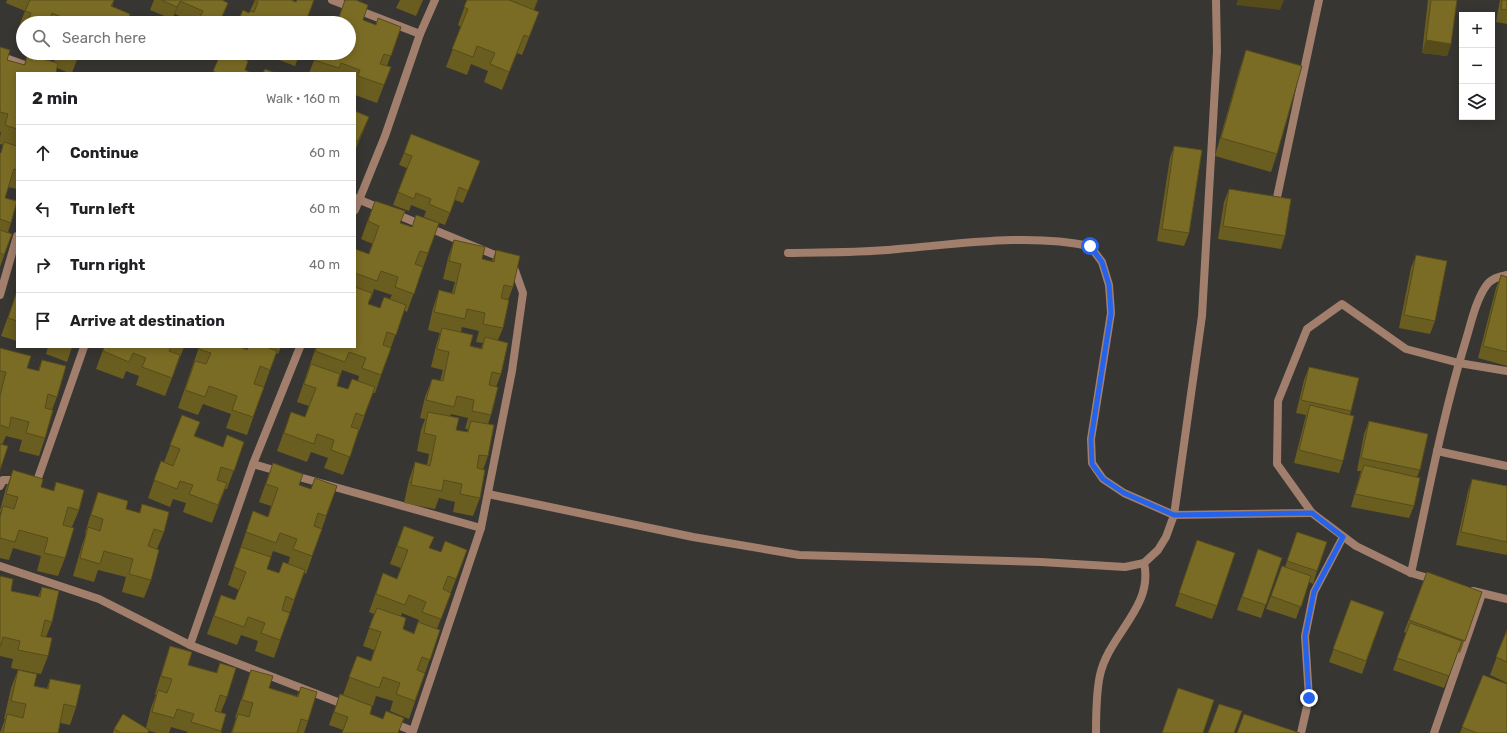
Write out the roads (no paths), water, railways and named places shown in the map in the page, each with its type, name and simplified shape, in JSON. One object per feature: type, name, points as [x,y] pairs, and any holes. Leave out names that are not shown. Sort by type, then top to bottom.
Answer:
[{"type":"street","points":[[332,0],[420,34]]},
{"type":"street","points":[[383,719],[413,731],[481,528],[512,371],[523,293],[512,262],[357,198],[385,136],[420,34],[435,0]]},
{"type":"street","points":[[488,494],[693,537],[799,555],[1041,562],[1125,567],[1144,563],[1158,550],[1166,538],[1174,515],[1202,316],[1217,51],[1216,0]]},
{"type":"street","points":[[1276,202],[1319,0]]},
{"type":"street","points":[[0,56],[45,72]]},
{"type":"street","points":[[0,295],[16,239]]},
{"type":"street","points":[[788,253],[896,250],[987,241],[1071,242],[1090,246],[1102,262],[1109,285],[1111,313],[1091,439],[1092,464],[1103,479],[1124,493],[1174,515],[1312,513]]},
{"type":"street","points":[[1411,573],[1437,452],[1459,363],[1480,297],[1487,284],[1496,277],[1507,275]]},
{"type":"street","points":[[1447,584],[1411,573],[1356,546],[1312,513],[1277,464],[1278,401],[1307,329],[1342,304],[1406,349],[1459,363],[1507,371]]},
{"type":"street","points":[[0,486],[3,480],[37,481],[84,348]]},
{"type":"street","points":[[190,645],[253,464],[300,348]]},
{"type":"street","points":[[1437,452],[1507,466]]},
{"type":"street","points":[[253,464],[481,528]]},
{"type":"street","points":[[1301,733],[1309,698],[1305,636],[1314,592],[1343,537]]},
{"type":"street","points":[[1096,733],[1096,708],[1100,674],[1110,650],[1137,608],[1145,590],[1147,574],[1144,563]]},
{"type":"street","points":[[0,566],[99,599],[190,645],[353,708]]},
{"type":"street","points":[[1461,588],[1482,594],[1507,598]]},
{"type":"street","points":[[1434,733],[1482,594]]}]
